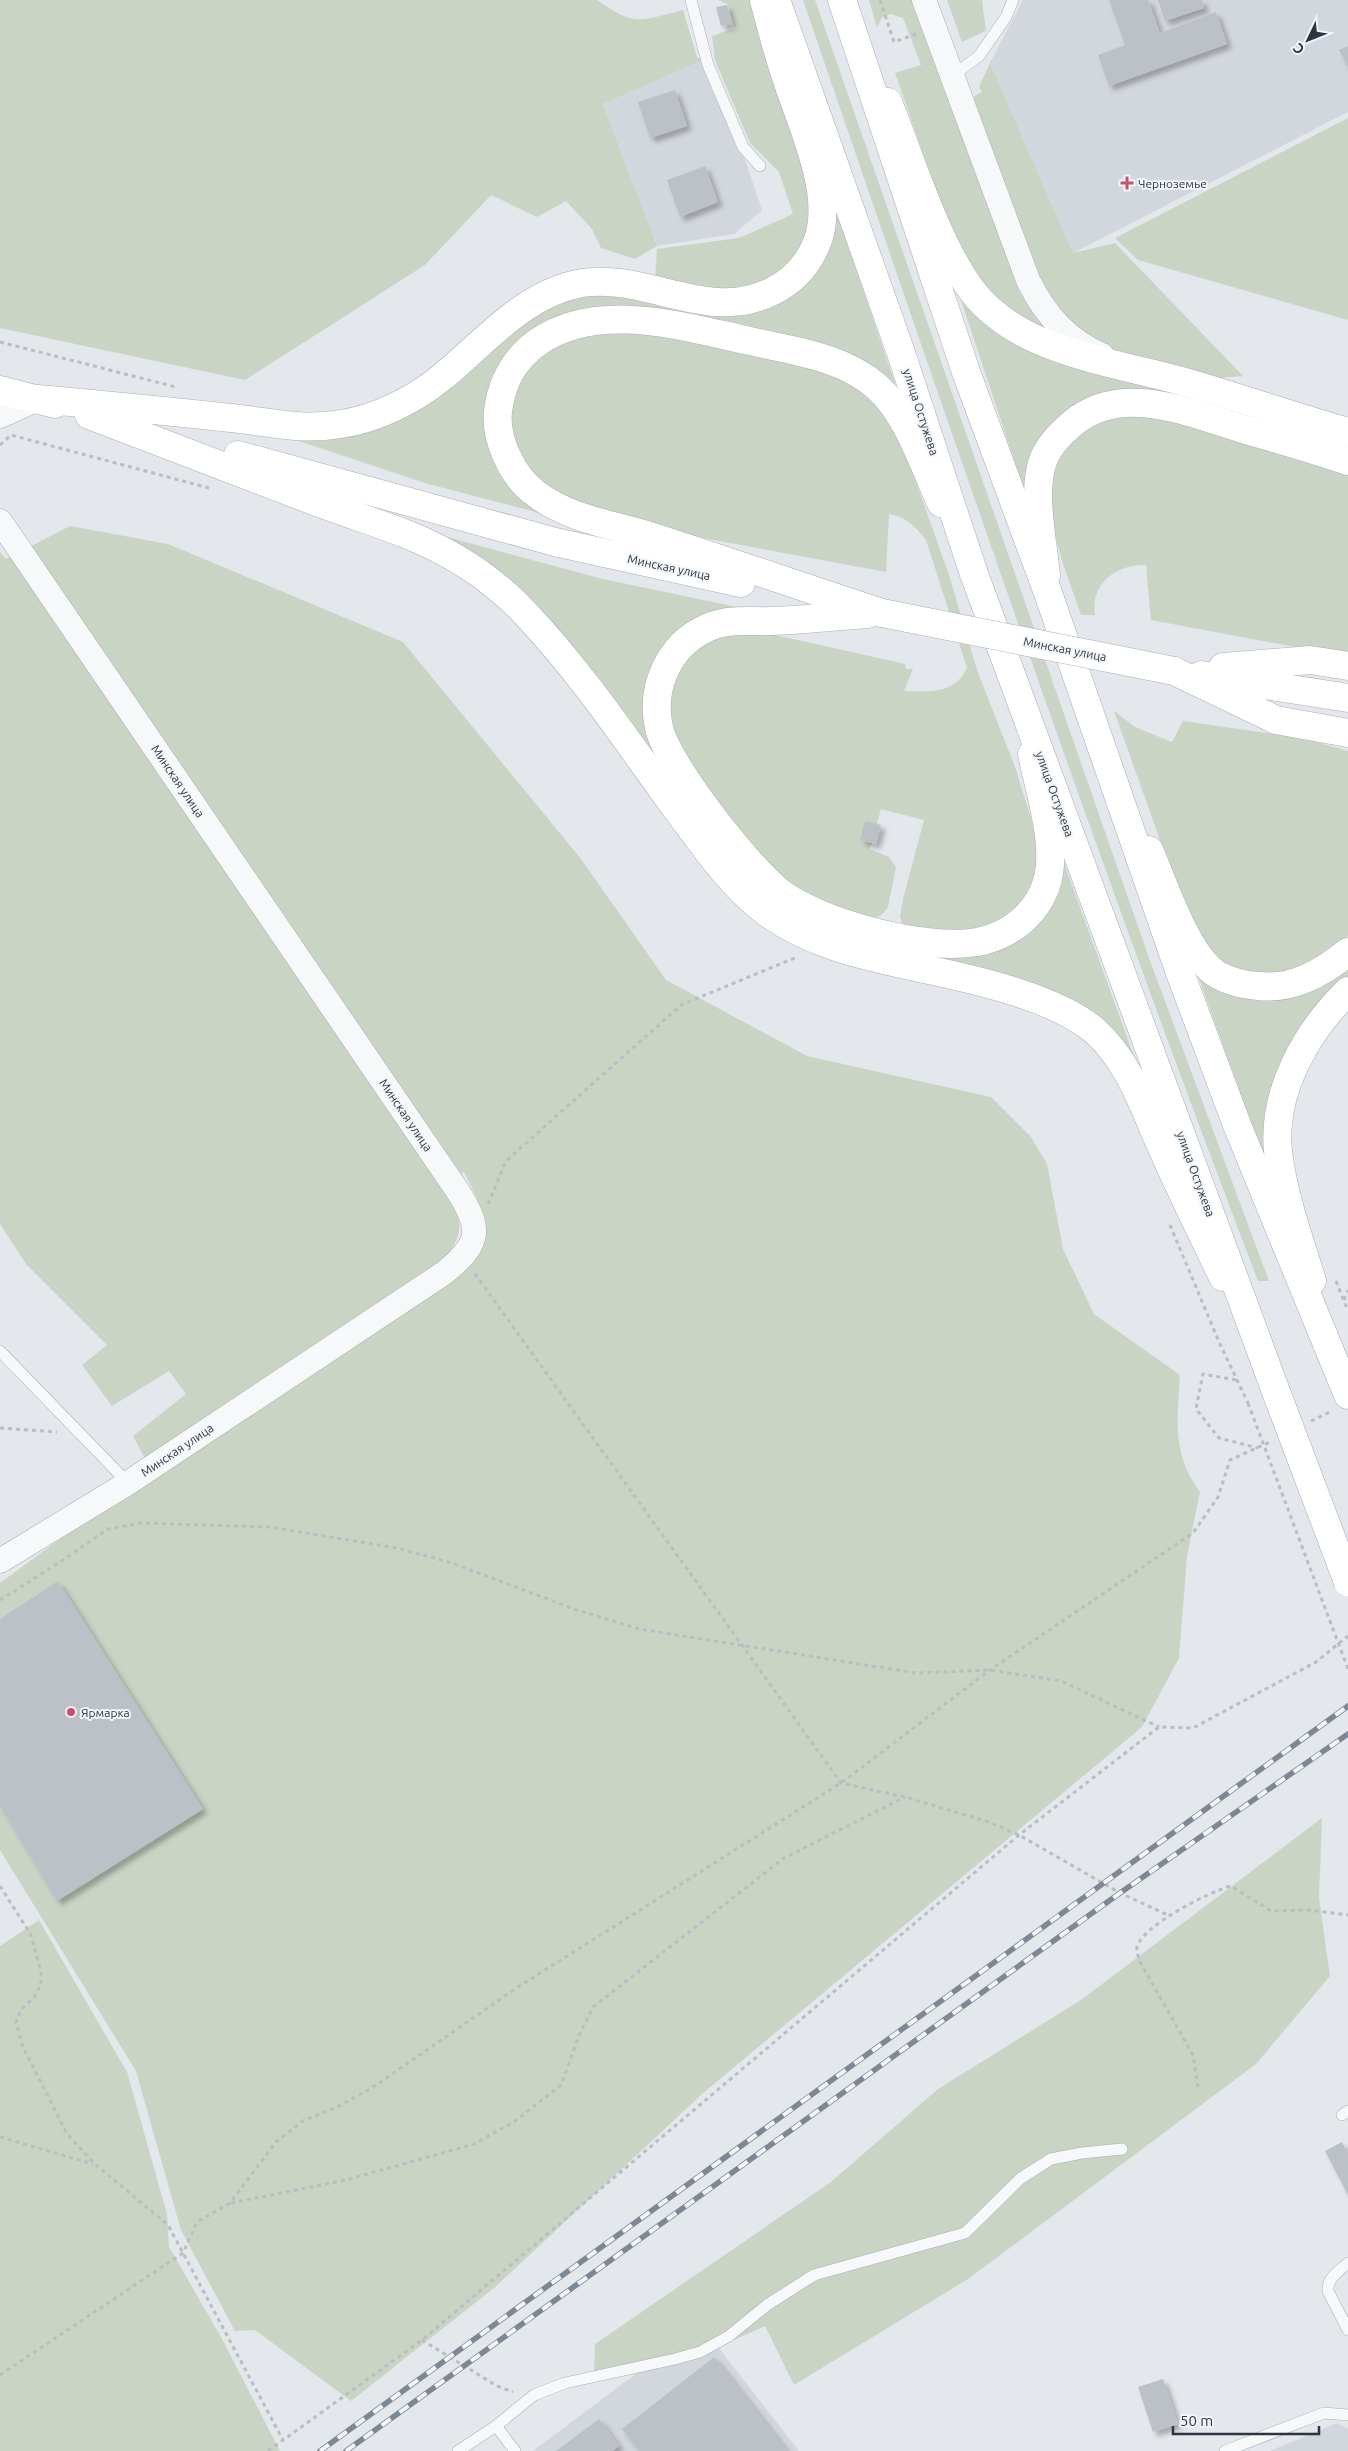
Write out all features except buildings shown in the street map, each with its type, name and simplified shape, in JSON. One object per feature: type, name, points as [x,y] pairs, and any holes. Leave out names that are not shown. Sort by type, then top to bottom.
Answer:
[{"type":"street","points":[[0,416],[38,399],[236,418],[281,426],[316,427],[344,424],[368,417],[420,393],[514,314],[534,300],[560,288],[584,283],[612,282],[723,304],[757,299],[782,286],[803,269],[816,246],[824,218],[821,182],[786,76],[764,0]]},
{"type":"street","name":"улица Остужева","points":[[776,0],[900,350],[974,574],[1348,1582]]},
{"type":"street","points":[[842,0],[966,372],[1097,730],[1179,970],[1237,1125],[1332,1352],[1348,1395]]},
{"type":"street","points":[[848,0],[940,234],[974,292],[994,313],[1007,322],[1057,348],[1184,382],[1348,432]]},
{"type":"street","points":[[924,0],[1001,212],[1036,296],[1057,324],[1087,348],[1146,372]]},
{"type":"street","points":[[882,613],[648,536],[560,510],[532,491],[511,466],[502,442],[498,417],[500,392],[510,369],[530,348],[550,334],[572,324],[600,320],[631,320],[672,325],[809,355],[843,365],[876,386],[900,416],[974,574]]},
{"type":"street","name":"Минская улица","points":[[0,390],[555,542],[882,613],[1174,671],[1348,698]]},
{"type":"street","points":[[1048,593],[1040,515],[1040,486],[1044,459],[1063,431],[1092,411],[1113,404],[1130,402],[1170,408],[1348,461]]},
{"type":"street","points":[[89,414],[328,507],[407,534],[444,552],[490,581],[524,612],[561,653],[694,832],[741,890],[764,911],[788,927],[814,940],[842,949],[972,979],[1046,1004],[1079,1020],[1095,1032],[1112,1050],[1138,1089],[1161,1147],[1275,1389]]},
{"type":"street","name":"Минская улица","points":[[0,521],[468,1206],[474,1222],[474,1236],[471,1248],[463,1258],[444,1273],[128,1482],[0,1561]]},
{"type":"street","points":[[882,613],[770,621],[736,620],[707,628],[684,644],[664,668],[656,694],[659,728],[669,750],[725,833],[764,880],[785,896],[824,916],[868,930],[924,942],[948,944],[977,942],[1002,935],[1021,922],[1038,902],[1048,881],[1050,857],[1048,830],[1020,699]]},
{"type":"street","points":[[1174,671],[1310,660],[1348,666]]},
{"type":"street","points":[[1174,671],[1276,720],[1348,733]]},
{"type":"street","points":[[1097,730],[1186,938],[1212,970],[1232,982],[1268,987],[1284,986],[1314,976],[1348,952]]},
{"type":"street","points":[[1332,1352],[1287,1196],[1278,1150],[1279,1127],[1287,1082],[1300,1053],[1317,1027],[1348,991]]},
{"type":"lane","points":[[691,0],[708,65],[743,147],[760,166]]},
{"type":"lane","points":[[952,76],[979,56],[1006,17],[1014,0]]},
{"type":"lane","points":[[0,1351],[128,1482]]},
{"type":"lane","points":[[458,2451],[496,2426],[534,2395],[565,2383],[675,2360],[700,2352],[729,2336],[766,2305],[814,2275],[965,2233],[1021,2178],[1051,2158],[1122,2149]]},
{"type":"lane","points":[[1348,2263],[1331,2278],[1328,2291],[1348,2330]]},
{"type":"lane","points":[[1224,2451],[1324,2413],[1348,2415]]},
{"type":"lane","points":[[496,2426],[515,2451]]},
{"type":"path","points":[[880,0],[894,42],[934,28]]},
{"type":"path","points":[[0,342],[183,389]]},
{"type":"path","points":[[474,1236],[506,1161],[681,1005],[798,956]]},
{"type":"path","points":[[463,1258],[840,1783],[905,1798],[989,1822],[1019,1835],[1120,1893],[1170,1916]]},
{"type":"path","points":[[1333,1275],[1348,1311]]},
{"type":"path","points":[[1344,1301],[1348,1290]]},
{"type":"path","points":[[230,2203],[276,2142],[302,2121],[337,2107],[372,2088],[515,1989],[840,1783],[990,1670],[1193,1533],[1218,1497],[1230,1460],[1258,1448],[1219,1438],[1196,1408],[1203,1374],[1236,1380]]},
{"type":"path","points":[[1248,1403],[1348,1669]]},
{"type":"path","points":[[0,1428],[80,1434]]},
{"type":"path","points":[[0,1600],[58,1564],[96,1536],[120,1525],[141,1523],[270,1527],[398,1548],[452,1563],[574,1609],[639,1630],[916,1672],[990,1670],[1060,1681],[1159,1727],[1193,1728],[1316,1662],[1348,1636]]},
{"type":"path","points":[[268,2451],[422,2340],[1019,1835],[1159,1727]]},
{"type":"path","points":[[0,2375],[183,2253],[197,2222],[230,2203],[346,2180],[465,2147],[515,2121],[562,2085],[580,2033],[593,2007],[784,1858],[905,1798]]},
{"type":"path","points":[[0,1886],[30,1935],[41,1971],[41,1985],[35,1996],[20,2010],[16,2022],[23,2047],[67,2134],[95,2164],[168,2225],[283,2440]]},
{"type":"path","points":[[1198,2087],[1193,2055],[1140,1962],[1136,1949],[1142,1937],[1170,1916],[1214,1891],[1231,1886],[1271,1911],[1308,1910],[1348,1915]]},
{"type":"path","points":[[0,2137],[95,2164]]},
{"type":"path","points":[[422,2340],[497,2386],[517,2393],[534,2395]]},
{"type":"shaded area","name":"Черноземье","points":[[1023,0],[1348,0],[1348,112],[1073,253],[990,63]]},
{"type":"shaded area","points":[[710,57],[762,210],[734,234],[657,246],[603,104]]},
{"type":"shaded area","points":[[701,2325],[799,2451],[533,2451]]},
{"type":"shaded area","points":[[1337,2423],[1348,2429],[1348,2451],[1270,2451]]},
{"type":"green space","points":[[0,0],[597,0],[621,15],[638,19],[647,19],[683,10],[697,57],[703,60],[603,104],[657,246],[635,259],[601,248],[592,229],[566,201],[537,217],[491,195],[425,265],[245,380],[0,328]]},
{"type":"green space","points":[[718,0],[751,0],[808,171],[810,232],[790,267],[744,294],[655,280],[657,249],[739,238],[793,214],[779,172],[750,143],[715,60],[712,36],[735,28],[727,4]]},
{"type":"green space","points":[[803,0],[815,0],[1149,958],[1269,1281],[1258,1281],[1139,963],[913,322]]},
{"type":"green space","points":[[869,0],[912,0],[1020,293],[1031,310],[1052,335],[989,296],[949,228],[895,73],[921,65],[903,18],[890,14],[882,17],[877,28]]},
{"type":"green space","points":[[947,0],[982,0],[986,31],[962,42]]},
{"type":"green space","points":[[990,63],[1073,253],[1115,243],[1243,376],[1209,379],[1115,351],[1089,339],[1045,295],[971,98],[982,92],[979,87]]},
{"type":"green space","points":[[1348,118],[1348,320],[1138,260],[1115,238]]},
{"type":"green space","points":[[834,205],[900,398],[886,381],[596,310],[489,393],[547,515],[428,484],[284,436],[317,438],[544,306],[593,293],[748,313],[760,311],[784,301]]},
{"type":"green space","points":[[957,288],[976,310],[1348,444],[1348,450],[1084,403],[1030,508]]},
{"type":"green space","points":[[589,333],[647,333],[793,364],[836,375],[877,401],[904,448],[949,575],[977,670],[1015,767],[1033,825],[1039,860],[1037,873],[1026,899],[998,925],[943,934],[909,928],[902,923],[900,916],[903,899],[924,820],[881,809],[870,849],[889,857],[896,867],[888,907],[884,912],[871,919],[801,894],[761,861],[686,760],[668,720],[671,676],[699,647],[718,637],[757,631],[905,664],[906,669],[913,669],[904,691],[940,690],[956,683],[967,668],[926,540],[914,526],[900,517],[889,514],[886,572],[703,538],[615,518],[542,485],[511,444],[508,402],[523,372],[551,347]]},
{"type":"green space","points":[[1156,415],[1348,473],[1348,657],[1151,620],[1146,565],[1125,568],[1107,578],[1097,594],[1095,615],[1081,615],[1062,561],[1050,516],[1048,492],[1062,446],[1103,418]]},
{"type":"green space","points":[[70,526],[168,544],[403,642],[581,859],[666,980],[807,1056],[991,1097],[1031,1137],[1047,1164],[1063,1249],[1094,1314],[1180,1375],[1178,1436],[1185,1464],[1200,1492],[1187,1556],[1179,1658],[1142,1727],[702,2094],[494,2288],[351,2401],[255,2330],[235,2331],[181,2230],[136,2071],[0,1850],[0,1583],[152,1472],[480,1248],[477,1198],[464,1172],[447,1186],[457,1213],[459,1232],[451,1249],[434,1271],[148,1464],[133,1436],[186,1394],[169,1371],[112,1406],[82,1365],[107,1345],[26,1264],[0,1224],[0,552],[6,559]]},
{"type":"green space","points":[[436,534],[603,579],[737,607],[737,610],[719,613],[702,619],[680,634],[666,648],[654,666],[647,686],[647,719],[657,747],[672,774],[736,861],[756,886],[793,916],[831,932],[906,950],[953,954],[982,953],[1017,938],[1036,924],[1052,906],[1061,886],[1060,852],[1140,1073],[1108,1033],[1068,1005],[1024,986],[975,973],[876,952],[828,938],[785,917],[769,906],[728,865],[601,688],[558,634],[509,586],[482,566],[435,538]]},
{"type":"green space","points":[[1114,711],[1135,727],[1172,742],[1183,721],[1302,738],[1348,751],[1348,936],[1309,967],[1255,978],[1220,964],[1185,910]]},
{"type":"green space","points":[[1348,962],[1348,979],[1323,1004],[1272,1183],[1196,970],[1259,998],[1274,1000],[1289,998],[1306,992]]},
{"type":"green space","points":[[1322,1818],[1319,1898],[1330,1976],[1256,2064],[968,2279],[794,2385],[765,2326],[677,2365],[594,2374],[595,2344],[831,2182],[938,2089],[1081,2000]]},
{"type":"green space","points":[[39,1920],[127,2072],[167,2214],[169,2247],[221,2337],[280,2451],[0,2451],[0,1946]]},
{"type":"railway","points":[[320,2451],[1348,1706]]},
{"type":"railway","points":[[346,2451],[1120,1893],[1348,1734]]},
{"type":"place","name":"Черноземье","points":[[1127,183]]},
{"type":"place","name":"Ярмарка","points":[[71,1712]]}]
